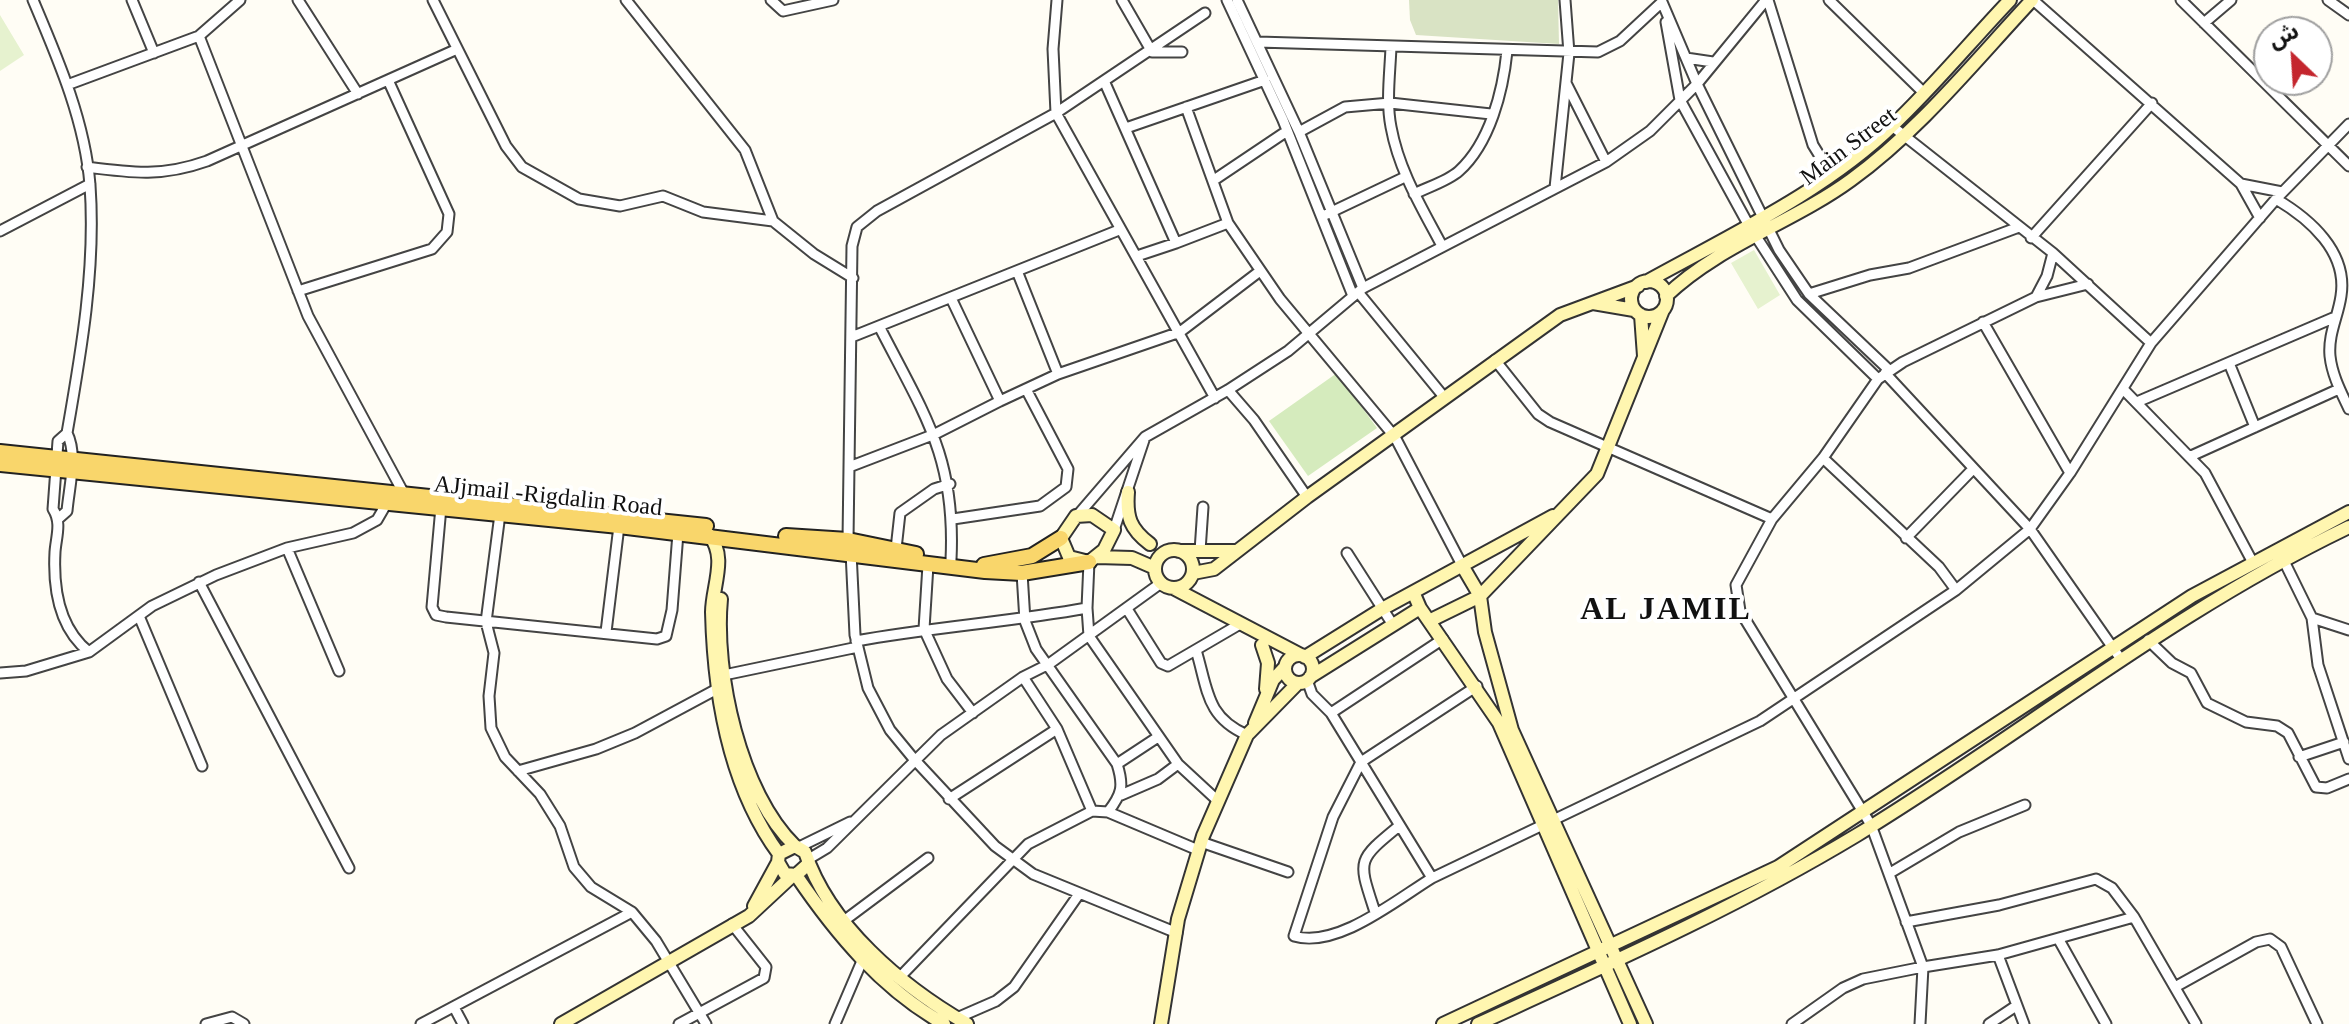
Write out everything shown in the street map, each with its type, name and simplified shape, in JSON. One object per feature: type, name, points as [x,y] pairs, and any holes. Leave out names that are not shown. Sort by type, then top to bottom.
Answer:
[{"type":"main road","name":"AJjmail -Rigdalin Road","points":[[0,452],[63,466],[678,533],[726,533]]},
{"type":"main road","name":"AJjmail -Rigdalin Road","points":[[0,464],[403,492],[726,533],[896,549],[984,565],[1041,552],[1061,538]]},
{"type":"main road","name":"AJjmail -Rigdalin Road","points":[[850,546],[928,565],[1022,573],[1093,560]]},
{"type":"street","points":[[33,0],[67,85],[90,184],[89,267],[67,433],[72,444],[63,466],[53,509],[59,518],[55,556],[63,624],[89,652]]},
{"type":"street","points":[[132,0],[154,53]]},
{"type":"street","points":[[67,85],[199,36],[240,0]]},
{"type":"street","points":[[298,0],[358,94]]},
{"type":"street","points":[[433,0],[455,50],[506,146],[522,167],[540,180],[579,199],[607,206],[663,196],[703,212],[773,221]]},
{"type":"street","points":[[626,0],[745,150],[773,221],[814,254],[853,278]]},
{"type":"street","points":[[771,0],[783,11],[833,0]]},
{"type":"street","points":[[1057,0],[1053,49],[1056,113],[1215,398]]},
{"type":"street","points":[[1122,0],[1152,52]]},
{"type":"street","points":[[1227,0],[1287,131],[1320,218],[1358,292],[1444,397]]},
{"type":"street","points":[[1237,0],[1299,132],[1358,292]]},
{"type":"street","points":[[1555,188],[1569,53],[1565,0]]},
{"type":"street","points":[[1305,680],[1313,668],[1303,656],[1161,583],[1155,568],[1132,558],[1093,560],[1069,557],[1061,538],[1076,516],[1145,437],[1228,390],[1309,335],[1358,292],[1606,162],[1650,131],[1697,84],[1767,0]]},
{"type":"street","points":[[1767,0],[1813,145],[1831,174]]},
{"type":"street","points":[[1829,0],[1923,92]]},
{"type":"street","name":"Main Street","points":[[1307,497],[1395,437],[1444,397],[1560,315],[1642,284],[1761,218],[1831,174],[1892,126],[2010,0]]},
{"type":"street","points":[[2032,0],[2241,184],[2260,218]]},
{"type":"street","name":"Main Street","points":[[1666,296],[1700,267],[1848,182],[1904,138],[2032,0]]},
{"type":"street","points":[[2181,0],[2349,166]]},
{"type":"street","points":[[2204,23],[2231,0]]},
{"type":"street","points":[[2328,0],[2349,15]]},
{"type":"street","points":[[1258,42],[1598,52],[1613,46],[1662,1]]},
{"type":"street","points":[[1662,1],[1697,84],[1761,218],[1762,234],[1797,300],[1884,374]]},
{"type":"street","points":[[1662,1],[1680,100],[1748,224],[1762,234],[1809,294],[2030,529],[2116,653]]},
{"type":"street","points":[[1174,932],[1033,874],[995,846],[949,799],[890,730],[868,688],[857,644],[850,546],[849,467],[854,336],[852,246],[857,227],[877,211],[1056,113],[1152,52],[1205,13]]},
{"type":"street","points":[[199,36],[308,316],[403,492]]},
{"type":"street","points":[[1391,47],[1390,124],[1405,177],[1442,246]]},
{"type":"street","points":[[87,167],[141,174],[173,173],[455,50]]},
{"type":"street","points":[[1414,194],[1458,172],[1482,142],[1503,88],[1507,51]]},
{"type":"street","points":[[1152,52],[1182,52]]},
{"type":"street","points":[[1686,58],[1713,62]]},
{"type":"street","points":[[298,291],[408,259],[432,249],[447,232],[449,214],[388,80]]},
{"type":"street","points":[[1126,128],[1265,80]]},
{"type":"street","points":[[1105,83],[1176,243]]},
{"type":"street","points":[[1566,83],[1606,162]]},
{"type":"street","points":[[1299,132],[1345,107],[1390,103],[1491,114]]},
{"type":"street","points":[[2031,238],[2152,103]]},
{"type":"street","points":[[1186,107],[1228,223],[1309,335],[1395,437],[1480,596],[1485,632],[1512,730],[1555,817],[1646,1024]]},
{"type":"street","points":[[1477,686],[1361,762],[1333,817],[1294,936],[1327,938],[1432,878],[1542,823],[1739,732],[1794,701],[1956,590],[2030,529],[2070,473],[2151,343],[2279,196],[2349,124]]},
{"type":"street","points":[[1892,126],[2053,253],[2151,343]]},
{"type":"street","points":[[1214,180],[1287,131]]},
{"type":"street","points":[[1320,218],[1405,177]]},
{"type":"street","points":[[0,231],[90,184]]},
{"type":"street","points":[[2241,184],[2279,196],[2319,233],[2339,264],[2341,299],[2333,318],[2330,358],[2349,409]]},
{"type":"street","points":[[1137,256],[1228,223]]},
{"type":"street","points":[[1809,294],[1870,275],[1909,268],[2019,227]]},
{"type":"street","points":[[854,336],[1119,230]]},
{"type":"street","points":[[2036,297],[2053,253]]},
{"type":"street","points":[[1017,271],[1058,374]]},
{"type":"street","points":[[849,467],[935,434],[1058,374],[1180,332],[1260,271]]},
{"type":"street","points":[[1431,620],[1480,596],[1597,474],[1644,359],[1663,310],[1666,296],[1658,284],[1642,284],[1632,294],[1638,312],[1644,359]]},
{"type":"street","points":[[1920,1024],[1923,967],[1890,873],[1868,819],[1740,611],[1735,597],[1740,574],[1772,519],[1823,458],[1884,374],[2036,297],[2088,284]]},
{"type":"street","points":[[951,298],[1000,401]]},
{"type":"street","points":[[1590,303],[1655,316],[1663,310]]},
{"type":"street","points":[[2137,402],[2333,318]]},
{"type":"street","points":[[1983,322],[2070,473]]},
{"type":"street","points":[[879,326],[935,434],[950,484],[953,519],[951,560]]},
{"type":"street","points":[[1495,360],[1538,414],[1607,448],[1772,519]]},
{"type":"street","points":[[2229,363],[2255,427]]},
{"type":"street","points":[[953,519],[1040,506],[1066,487],[1068,469],[1026,389]]},
{"type":"street","points":[[2123,389],[2191,456],[2216,491],[2252,561]]},
{"type":"street","points":[[2191,456],[2339,389]]},
{"type":"street","points":[[1175,589],[1186,584],[1193,574],[1214,569],[1307,497],[1254,420],[1228,390]]},
{"type":"street","points":[[59,518],[67,511],[58,441],[67,433]]},
{"type":"street","points":[[1145,437],[1114,530],[1093,560],[1087,608],[1089,636],[1178,764],[1218,801]]},
{"type":"street","points":[[1823,458],[1939,567],[1956,590]]},
{"type":"street","points":[[1906,538],[1973,469]]},
{"type":"street","points":[[896,549],[900,513],[934,489],[950,484]]},
{"type":"street","points":[[1128,492],[1126,514],[1130,524],[1150,544]]},
{"type":"street","points":[[0,673],[26,671],[89,652],[139,616],[199,582],[287,548],[353,533],[377,520],[388,501]]},
{"type":"street","points":[[441,507],[432,607],[436,615],[486,622],[657,639],[666,636],[672,610],[678,533]]},
{"type":"street","points":[[1200,551],[1203,507]]},
{"type":"street","points":[[1153,1024],[1174,932],[1199,846],[1273,680],[1292,657],[1303,656],[1566,508]]},
{"type":"street","points":[[1478,1024],[1618,960],[1784,878],[2252,561],[2349,512]]},
{"type":"street","points":[[500,514],[486,622],[494,653],[489,696],[491,728],[505,757],[540,794],[560,826],[574,867],[591,887],[632,912],[656,941],[706,1024]]},
{"type":"street","points":[[1076,516],[1092,515],[1114,530],[1191,559],[1204,603]]},
{"type":"street","points":[[606,632],[619,526]]},
{"type":"street","points":[[2116,653],[2148,640],[2283,559],[2349,527]]},
{"type":"street","points":[[726,533],[721,606],[724,675],[741,748],[764,808],[797,847],[845,920],[899,978],[956,1022]]},
{"type":"street","points":[[709,535],[719,554],[712,606],[717,689],[736,763],[755,812],[779,858],[780,869],[794,875],[862,961],[917,1008],[956,1022],[996,1001],[1014,987],[1079,894]]},
{"type":"street","points":[[287,548],[339,671]]},
{"type":"street","points":[[1155,568],[1173,551],[1236,551]]},
{"type":"street","points":[[1347,553],[1393,625]]},
{"type":"street","points":[[2283,559],[2312,618],[2318,665],[2349,759]]},
{"type":"street","points":[[928,565],[924,629],[947,679],[973,713]]},
{"type":"street","points":[[1022,573],[1025,621],[1036,649],[1117,764],[1123,784],[1121,795],[1108,812]]},
{"type":"street","points":[[199,582],[349,868]]},
{"type":"street","points":[[561,1024],[749,916],[827,848],[913,758],[1023,677],[1049,664],[1161,583]]},
{"type":"street","points":[[1414,594],[1420,608],[1477,686],[1499,723],[1630,1024]]},
{"type":"street","points":[[724,675],[924,629],[1025,621],[1087,608]]},
{"type":"street","points":[[1250,732],[1305,680],[1420,608]]},
{"type":"street","points":[[1127,609],[1161,663],[1168,666],[1244,626]]},
{"type":"street","points":[[139,616],[202,766]]},
{"type":"street","points":[[2312,618],[2349,630]]},
{"type":"street","points":[[1244,626],[1286,665],[1288,678],[1305,680]]},
{"type":"street","points":[[1331,713],[1443,639]]},
{"type":"street","points":[[2148,640],[2172,663],[2191,673],[2207,703],[2246,722],[2277,726],[2288,733],[2316,787],[2327,788],[2349,779]]},
{"type":"street","points":[[1279,643],[1319,647]]},
{"type":"street","points":[[1262,645],[1268,663],[1264,698]]},
{"type":"street","points":[[1196,650],[1217,716],[1226,725],[1250,732]]},
{"type":"street","points":[[1023,677],[1057,729],[1092,811]]},
{"type":"street","points":[[1305,680],[1312,694],[1331,713],[1432,878]]},
{"type":"street","points":[[518,771],[596,749],[635,733],[717,689]]},
{"type":"street","points":[[949,799],[1057,729]]},
{"type":"street","points":[[1117,764],[1158,737]]},
{"type":"street","points":[[2299,757],[2344,742]]},
{"type":"street","points":[[1121,795],[1158,779],[1178,764]]},
{"type":"street","points":[[1890,873],[1959,832],[2025,805]]},
{"type":"street","points":[[899,978],[1043,833],[1092,811],[1108,812],[1199,846],[1288,872]]},
{"type":"street","points":[[1443,1024],[1778,867],[1868,819]]},
{"type":"street","points":[[749,916],[779,858],[850,822]]},
{"type":"street","points":[[1375,912],[1362,872],[1363,862],[1368,851],[1399,826]]},
{"type":"street","points":[[845,920],[928,858]]},
{"type":"street","points":[[1906,922],[1999,905],[2096,879],[2112,888],[2134,917],[2196,1024]]},
{"type":"street","points":[[421,1024],[455,1009],[632,912]]},
{"type":"street","points":[[1792,1024],[1843,988],[1863,979],[1998,955],[2134,917]]},
{"type":"street","points":[[679,1024],[764,978],[768,971],[732,924]]},
{"type":"street","points":[[1161,1024],[1174,932]]},
{"type":"street","points":[[2175,987],[2256,942],[2270,939],[2281,947],[2317,1024]]},
{"type":"street","points":[[2059,940],[2106,1024]]},
{"type":"street","points":[[1998,955],[2024,1024]]},
{"type":"street","points":[[835,1024],[862,961]]},
{"type":"street","points":[[1989,1024],[2016,1006]]},
{"type":"street","points":[[455,1009],[463,1024]]},
{"type":"street","points":[[206,1024],[232,1017],[244,1024]]},
{"type":"green space","points":[[1409,0],[1558,0],[1559,44],[1416,35],[1410,20]]},
{"type":"green space","points":[[0,15],[24,55],[0,71]]},
{"type":"green space","points":[[1754,250],[1780,295],[1758,309],[1731,263]]},
{"type":"green space","points":[[1337,373],[1377,428],[1308,476],[1269,421]]},
{"type":"district","name":"AL JAMIL","points":[[1666,611]]}]
